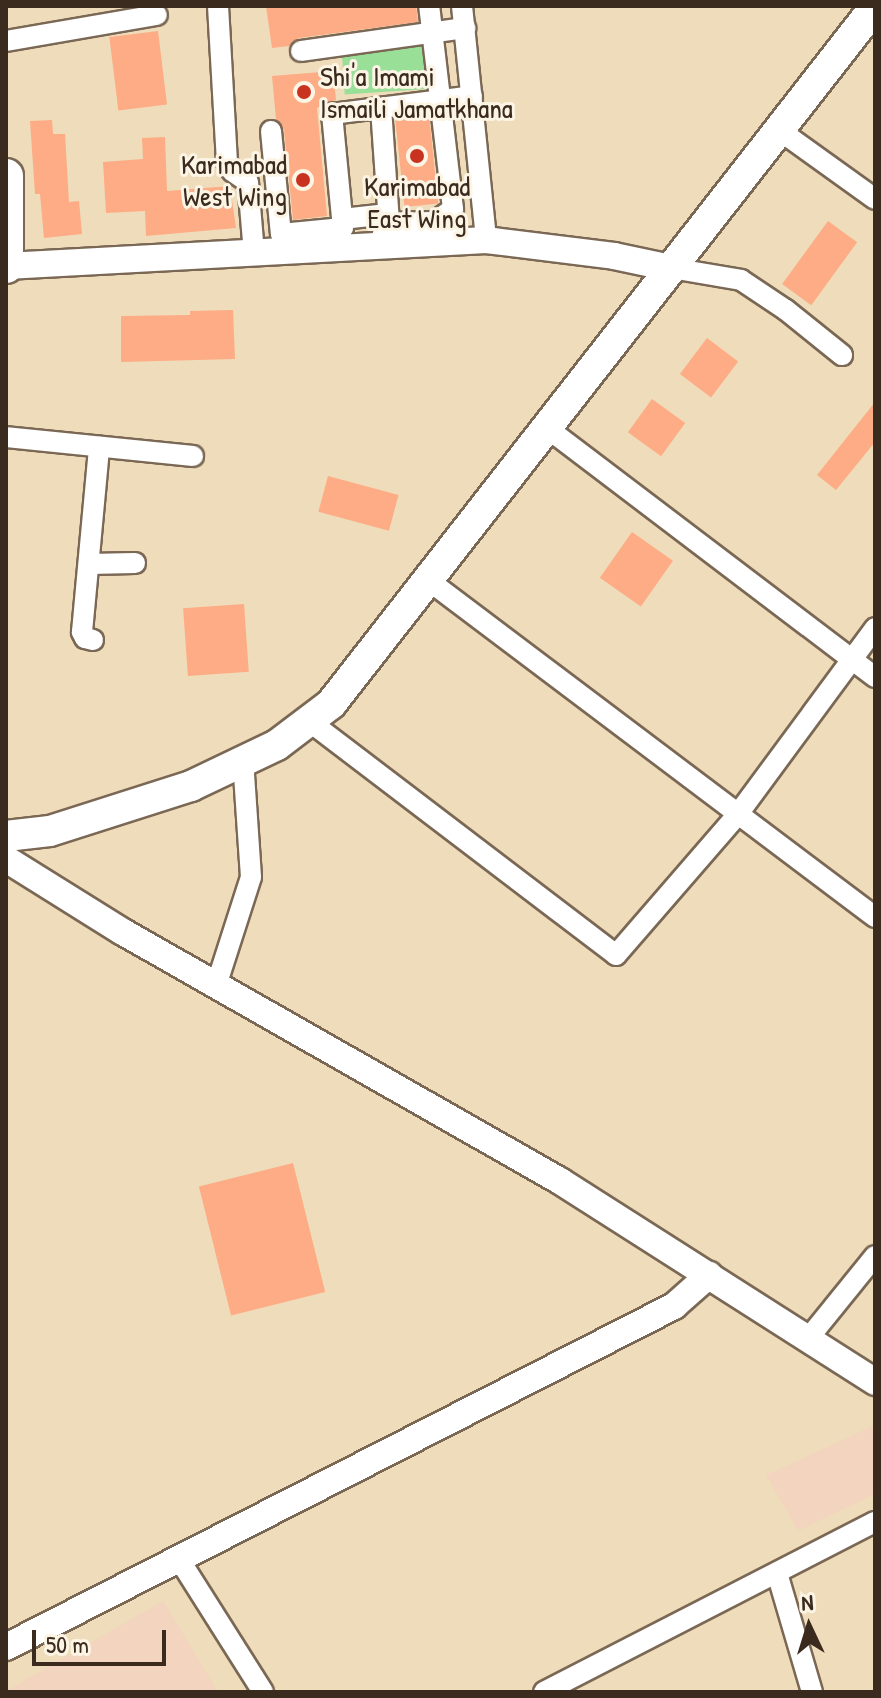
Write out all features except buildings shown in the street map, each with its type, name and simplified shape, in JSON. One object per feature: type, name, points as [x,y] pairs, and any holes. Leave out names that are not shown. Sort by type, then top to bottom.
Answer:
[{"type":"main road","points":[[6,836],[64,827],[191,786],[277,745],[331,704],[875,7]]},
{"type":"main road","points":[[6,176],[6,266]]},
{"type":"street","points":[[218,6],[227,162],[232,171],[248,182],[254,253]]},
{"type":"street","points":[[6,266],[254,253],[434,222],[453,209],[429,6]]},
{"type":"street","points":[[462,6],[486,240]]},
{"type":"street","points":[[6,41],[157,15]]},
{"type":"street","points":[[301,51],[465,28]]},
{"type":"street","points":[[343,224],[332,114],[472,96]]},
{"type":"street","points":[[381,108],[381,233]]},
{"type":"street","points":[[779,130],[875,199]]},
{"type":"street","points":[[271,131],[281,234],[343,224],[381,233]]},
{"type":"street","points":[[343,224],[357,233],[486,240],[614,256],[741,280],[786,310],[842,355]]},
{"type":"street","points":[[547,428],[875,677]]},
{"type":"street","points":[[6,437],[193,456]]},
{"type":"street","points":[[93,640],[85,638],[82,632],[99,447]]},
{"type":"street","points":[[89,564],[135,563]]},
{"type":"street","points":[[428,580],[875,917]]},
{"type":"street","points":[[309,721],[616,955],[738,814],[875,628]]},
{"type":"street","points":[[216,986],[251,877],[243,761]]},
{"type":"street","points":[[6,859],[216,986],[560,1181],[875,1382]]},
{"type":"street","points":[[807,1340],[875,1256]]},
{"type":"street","points":[[6,1647],[674,1306],[709,1275]]},
{"type":"street","points":[[544,1692],[875,1522]]},
{"type":"street","points":[[179,1559],[263,1692]]},
{"type":"street","points":[[777,1573],[812,1692]]},
{"type":"shaded area","points":[[873,1426],[875,1494],[798,1531],[766,1475]]},
{"type":"shaded area","points":[[163,1601],[218,1692],[6,1692],[6,1691]]},
{"type":"green space","points":[[423,38],[427,89],[345,95],[341,44]]},
{"type":"place","name":"Shi'a Imami Ismaili Jamatkhana","points":[[304,92]]},
{"type":"place","name":"Karimabad East Wing","points":[[417,156]]},
{"type":"place","name":"Karimabad West Wing","points":[[303,180]]}]
